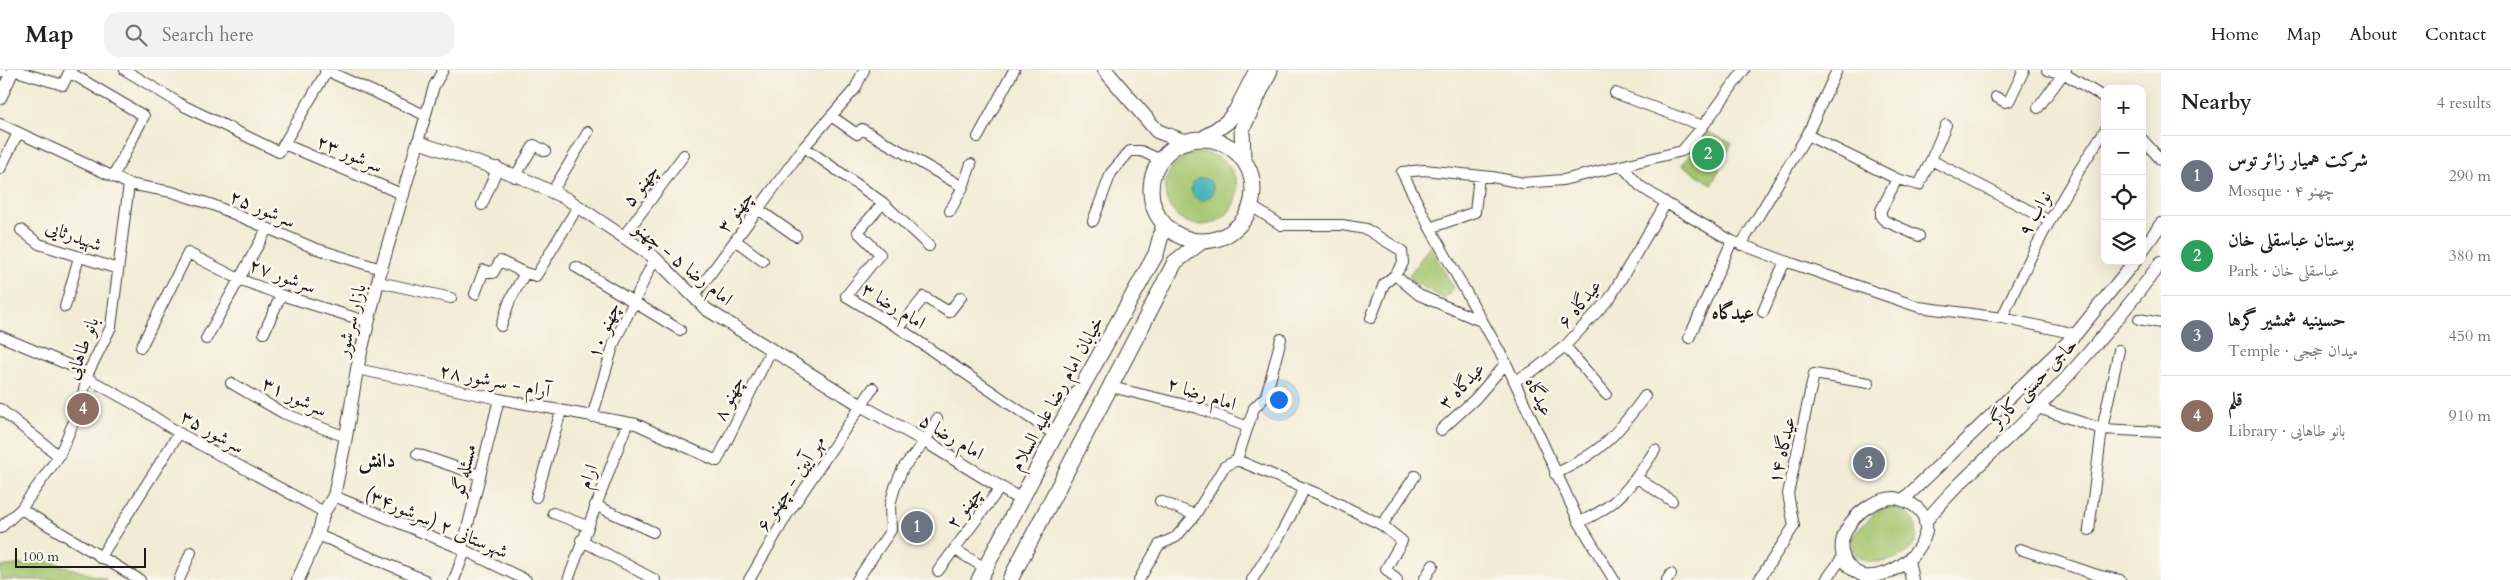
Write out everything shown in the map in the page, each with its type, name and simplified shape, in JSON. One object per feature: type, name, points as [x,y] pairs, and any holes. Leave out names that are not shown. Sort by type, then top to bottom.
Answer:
[{"type":"main road","points":[[1105,70],[1157,131],[1186,142]]},
{"type":"main road","points":[[1203,139],[1227,122],[1236,111],[1257,70]]},
{"type":"main road","points":[[1243,158],[1242,129],[1270,70]]},
{"type":"main road","points":[[1203,139],[1218,141],[1232,148],[1243,158],[1251,173],[1254,190],[1251,206],[1244,220],[1232,231],[1218,238],[1202,241],[1186,238],[1174,233],[1164,224],[1156,210],[1152,194],[1153,178],[1161,160],[1172,149],[1186,142],[1203,139]]},
{"type":"main road","name":"خیابان امام رضا علیه السلام","points":[[982,574],[1055,435],[1156,254],[1164,224]]},
{"type":"main road","points":[[1010,580],[1175,262],[1202,241]]},
{"type":"street","points":[[0,98],[13,70],[63,85],[69,71],[144,116],[113,177]]},
{"type":"street","points":[[125,70],[184,106],[279,152],[326,71],[425,115]]},
{"type":"street","name":"بازار سرشور","points":[[298,580],[318,536],[324,512],[334,496],[357,369],[382,269],[425,115],[434,86],[443,70]]},
{"type":"street","name":"چهنو ۳","points":[[694,296],[804,147],[855,89],[864,70]]},
{"type":"street","points":[[978,137],[1014,70]]},
{"type":"street","points":[[1430,228],[1475,212],[1479,176],[1523,183],[1563,180],[1682,151],[1744,70]]},
{"type":"street","points":[[1689,338],[1736,243],[1807,135],[1837,70]]},
{"type":"street","points":[[1996,97],[2005,102],[2009,101],[2024,70]]},
{"type":"street","points":[[2047,70],[2065,71],[2101,95]]},
{"type":"street","points":[[2038,108],[2065,71]]},
{"type":"street","points":[[1615,93],[1703,126]]},
{"type":"street","points":[[831,116],[856,134],[862,129],[963,187]]},
{"type":"street","name":"سرشور ۲۵","points":[[0,124],[129,184],[172,192],[213,205],[314,248],[382,269]]},
{"type":"street","points":[[1807,135],[1897,179],[1919,185],[1946,125]]},
{"type":"street","points":[[552,192],[588,132]]},
{"type":"street","points":[[0,169],[18,133]]},
{"type":"street","name":"نواب ۹","points":[[2002,318],[2024,268],[2101,137]]},
{"type":"street","name":"امام رضا ۵ - چهنو","points":[[418,142],[497,168],[567,199],[577,208],[655,258],[706,309],[862,406]]},
{"type":"street","name":"سرشور ۲۳","points":[[284,144],[404,195]]},
{"type":"street","points":[[515,177],[534,144],[545,151]]},
{"type":"street","points":[[2146,144],[2161,160]]},
{"type":"street","points":[[804,147],[883,203],[929,246]]},
{"type":"street","points":[[1093,221],[1111,173],[1130,150],[1161,160]]},
{"type":"street","name":"چهنو ۵","points":[[623,237],[684,155]]},
{"type":"street","points":[[1931,160],[2050,221]]},
{"type":"street","points":[[950,211],[963,187],[971,164]]},
{"type":"street","points":[[1622,166],[1640,186],[1736,243],[1919,307],[2002,318],[2076,334]]},
{"type":"street","points":[[482,204],[497,168]]},
{"type":"street","name":"عیدگاه","points":[[1479,176],[1424,170],[1402,172],[1430,228],[1506,363],[1555,474],[1579,522],[1614,580]]},
{"type":"street","points":[[1897,179],[1881,210],[1881,217],[1885,221],[1919,236]]},
{"type":"street","name":"بانو طاهایی","points":[[0,528],[21,510],[59,456],[80,407],[88,375],[110,327],[129,184]]},
{"type":"street","name":"امام رضا ۳","points":[[883,203],[858,232],[880,253],[846,296],[899,328],[1055,435]]},
{"type":"street","name":"عیدگاه ۶","points":[[1514,381],[1533,371],[1565,346],[1610,298],[1666,203]]},
{"type":"street","points":[[1251,206],[1281,225],[1342,225],[1366,229],[1402,252],[1403,263],[1395,275],[1384,284],[1371,318]]},
{"type":"street","points":[[476,294],[484,270],[493,273],[500,261],[536,276],[577,208]]},
{"type":"street","points":[[758,209],[796,236]]},
{"type":"street","points":[[2146,245],[2161,224]]},
{"type":"street","points":[[206,339],[267,229]]},
{"type":"street","name":"شهیدرثایی","points":[[21,230],[39,244],[118,268]]},
{"type":"street","points":[[735,240],[763,261]]},
{"type":"street","name":"سرشور ۲۷","points":[[141,347],[188,253],[240,279],[281,295],[369,322]]},
{"type":"street","points":[[65,307],[79,257]]},
{"type":"street","name":"چهنو ۱۰","points":[[592,417],[614,343],[655,258]]},
{"type":"street","points":[[1763,312],[1785,261]]},
{"type":"street","name":"حاجی حسنی کارگر","points":[[1925,522],[1945,496],[2038,408],[2093,348],[2161,262]]},
{"type":"street","name":"حاجی حسنی کارگر","points":[[1903,500],[2076,334],[2132,265]]},
{"type":"street","points":[[576,267],[632,303],[680,330]]},
{"type":"street","points":[[501,326],[510,300],[525,273]]},
{"type":"street","points":[[1395,275],[1419,294],[1483,322]]},
{"type":"street","points":[[379,282],[450,298]]},
{"type":"street","points":[[264,333],[281,295]]},
{"type":"street","points":[[899,328],[924,297],[949,312],[961,297]]},
{"type":"street","points":[[2139,319],[2161,322]]},
{"type":"street","name":"سرشور ۳۵","points":[[0,336],[88,375],[179,433],[324,512]]},
{"type":"street","points":[[1248,427],[1254,408],[1266,396],[1281,339]]},
{"type":"street","points":[[1565,346],[1606,394]]},
{"type":"street","name":"چهنو ۸","points":[[717,461],[771,350]]},
{"type":"street","points":[[2089,530],[2102,429],[2119,350]]},
{"type":"street","name":"عیدگاه ۳","points":[[1441,430],[1475,399],[1506,363]]},
{"type":"street","name":"آرام - سرشور ۲۸","points":[[357,369],[499,399],[627,424],[636,424],[717,461]]},
{"type":"street","name":"عیدگاه ۱۴","points":[[1765,578],[1794,526],[1788,494],[1814,374],[1869,383]]},
{"type":"street","name":"سرشور ۳۱","points":[[231,383],[282,413],[346,437]]},
{"type":"street","name":"امام رضا ۲","points":[[1111,387],[1198,408],[1248,427],[1237,460]]},
{"type":"street","name":"مهر آیین - چهنو ۶","points":[[749,580],[787,516],[873,388]]},
{"type":"street","points":[[1555,474],[1582,461],[1608,443],[1645,396]]},
{"type":"street","name":"مسئله‌گو","points":[[454,580],[464,550],[478,475],[499,399]]},
{"type":"street","name":"امام رضا ۵","points":[[862,406],[925,441],[1021,500]]},
{"type":"street","points":[[2038,408],[2102,429],[2161,432]]},
{"type":"street","points":[[0,409],[59,456]]},
{"type":"street","points":[[536,497],[561,411]]},
{"type":"street","points":[[857,580],[891,530],[890,506],[895,486],[903,468],[925,441],[937,419]]},
{"type":"street","name":"ارام","points":[[568,580],[581,540],[627,424]]},
{"type":"street","points":[[100,558],[179,433]]},
{"type":"street","points":[[1579,522],[1601,514],[1637,478],[1654,450]]},
{"type":"street","points":[[417,454],[478,475]]},
{"type":"street","points":[[1140,580],[1159,545],[1174,539],[1195,515],[1224,467],[1237,460],[1305,488],[1382,524],[1402,541],[1386,569],[1397,580]]},
{"type":"street","points":[[1382,524],[1415,476]]},
{"type":"street","points":[[1637,478],[1672,501]]},
{"type":"street","name":"چهنو ۲","points":[[938,570],[1000,488]]},
{"type":"street","points":[[1252,580],[1282,532],[1305,488]]},
{"type":"street","name":"شهرستانی ۲ (سرشور۳۴)","points":[[334,496],[464,550],[526,580]]},
{"type":"street","points":[[1880,500],[1903,500],[1917,508],[1925,522],[1927,530],[1925,546],[1909,565],[1896,574],[1882,579],[1863,578],[1852,568],[1844,555],[1842,539],[1848,524],[1880,500]]},
{"type":"street","points":[[1160,501],[1195,515]]},
{"type":"street","points":[[595,505],[653,532]]},
{"type":"street","points":[[21,510],[140,580]]},
{"type":"street","points":[[553,513],[587,526]]},
{"type":"street","points":[[318,536],[421,579]]},
{"type":"street","points":[[581,540],[655,580]]},
{"type":"street","points":[[954,549],[982,574]]},
{"type":"street","points":[[2020,549],[2100,578],[2120,580]]},
{"type":"street","points":[[179,580],[191,552]]},
{"type":"street","points":[[1826,580],[1844,555]]},
{"type":"street","points":[[1424,580],[1433,565]]},
{"type":"street","points":[[1909,565],[1912,580]]},
{"type":"green space","points":[[1706,131],[1732,143],[1712,184],[1682,165]]},
{"type":"green space","points":[[1201,153],[1221,159],[1231,169],[1237,189],[1231,209],[1221,219],[1201,225],[1181,219],[1171,209],[1165,189],[1171,169],[1181,159]]},
{"type":"green space","points":[[1430,246],[1454,289],[1444,299],[1407,278]]},
{"type":"green space","points":[[1888,508],[1903,511],[1914,522],[1917,536],[1911,548],[1900,556],[1886,561],[1871,562],[1859,558],[1852,549],[1853,535],[1877,511]]},
{"type":"green space","points":[[49,561],[107,580],[0,580],[0,567]]},
{"type":"water","points":[[1202,178],[1212,185],[1213,189],[1206,199],[1202,200],[1192,193],[1191,189],[1198,179]]},
{"type":"place","name":"بوستان عباسقلی خان","points":[[1708,154]]},
{"type":"place","name":"قلم","points":[[83,409]]},
{"type":"place","name":"حسینیه شمشیر گرها","points":[[1869,463]]},
{"type":"place","name":"شرکت همیار زائر توس","points":[[917,527]]},
{"type":"district","name":"عیدگاه","points":[[1733,312]]},
{"type":"district","name":"دانش","points":[[377,460]]}]
